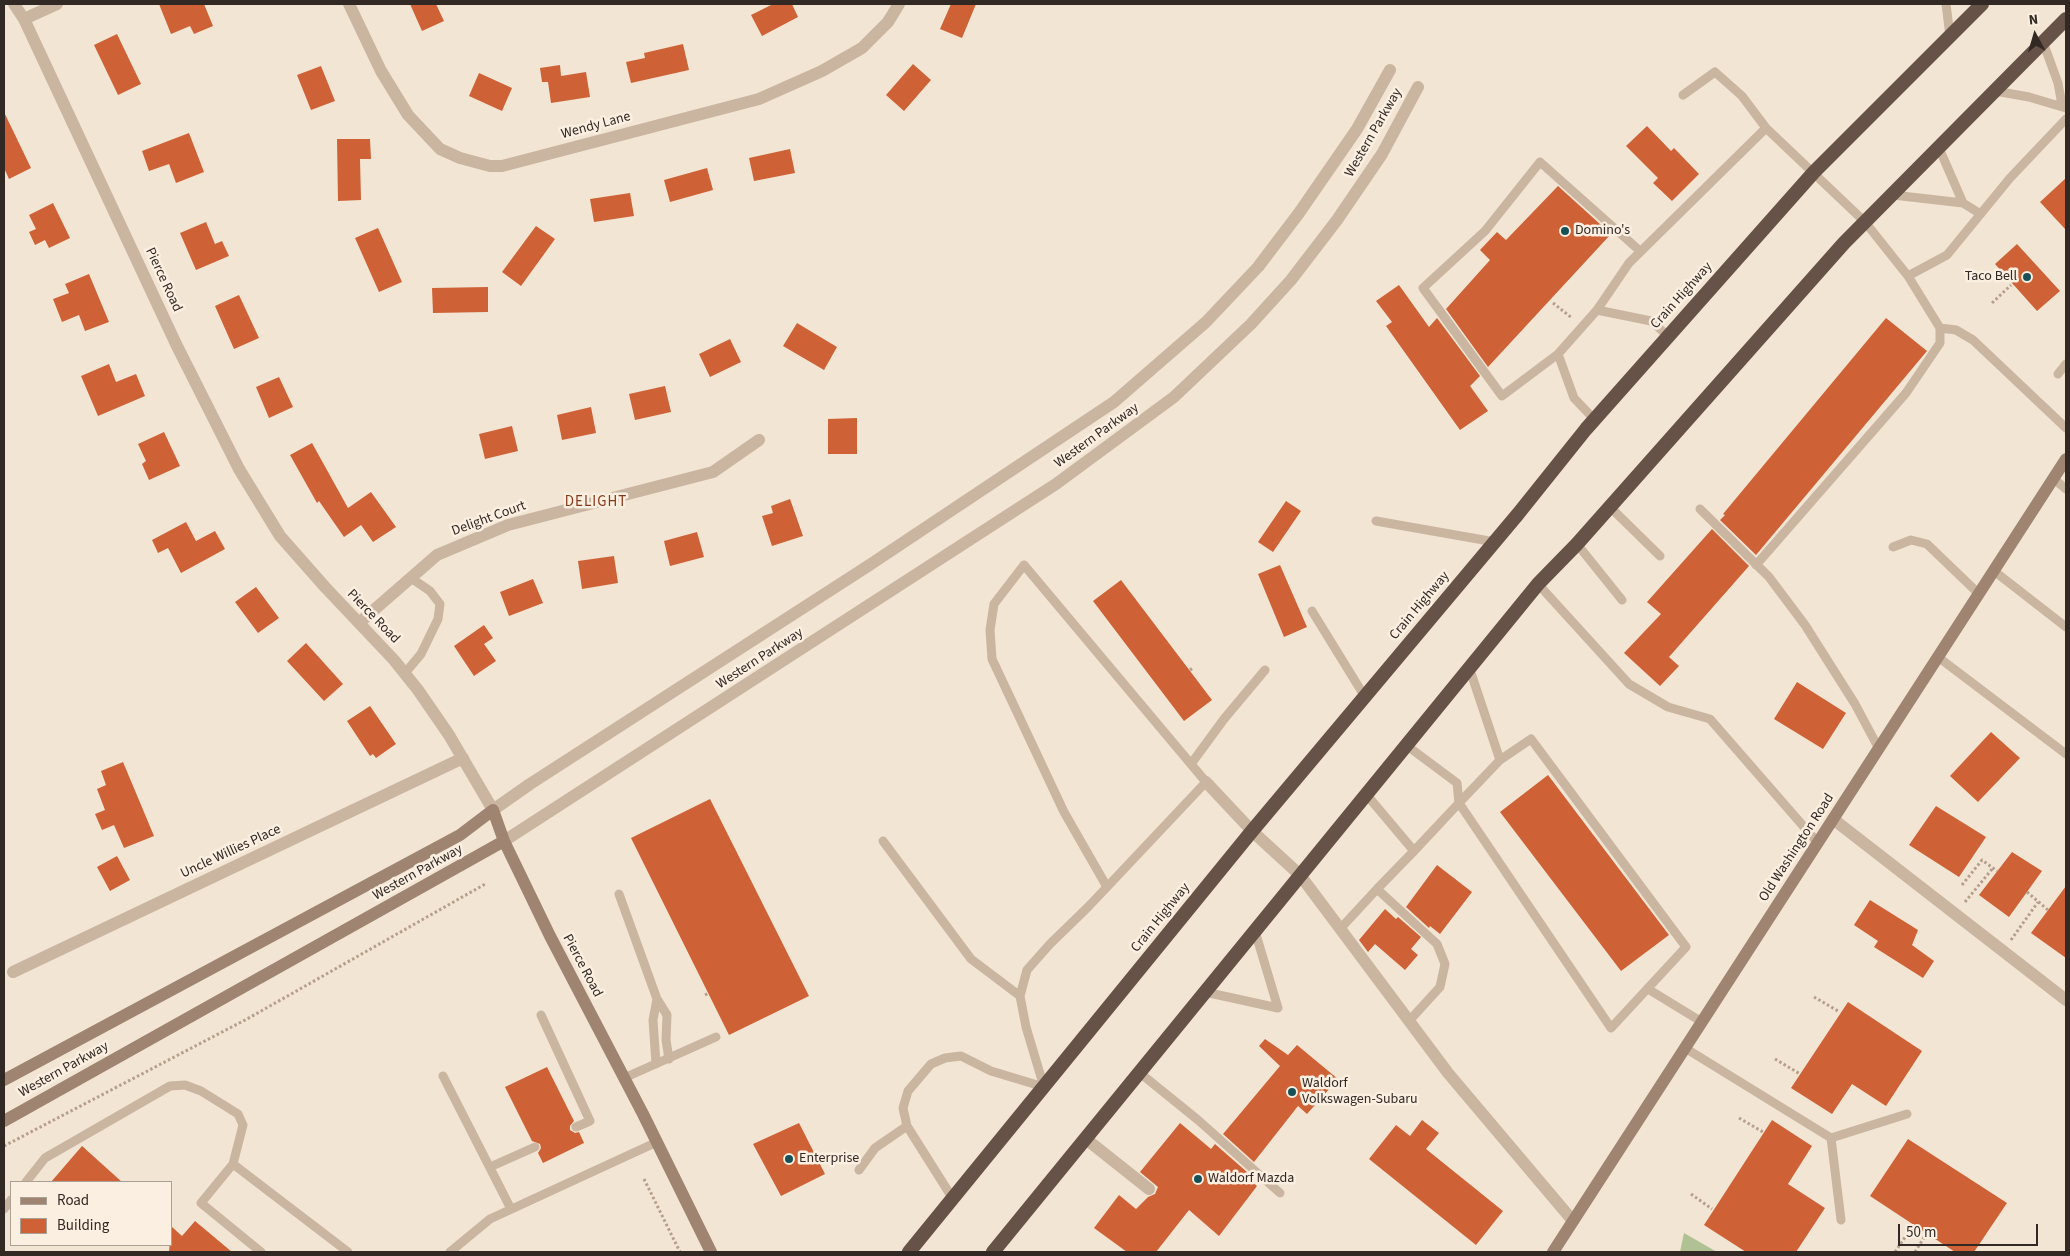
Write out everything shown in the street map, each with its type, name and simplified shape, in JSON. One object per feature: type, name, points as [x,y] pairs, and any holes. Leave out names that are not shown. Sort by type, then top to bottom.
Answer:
[{"type":"highway","name":"Crain Highway","points":[[909,1252],[1252,831],[1495,542],[1594,419],[1814,172],[1982,4]]},
{"type":"highway","points":[[998,1251],[1086,1138],[1538,584],[1577,544],[1865,222],[2066,18]]},
{"type":"main road","name":"Old Washington Road","points":[[1553,1252],[2066,459]]},
{"type":"main road","name":"Pierce Road","points":[[493,810],[504,841],[550,936],[711,1252]]},
{"type":"main road","name":"Western Parkway","points":[[4,1080],[460,834],[493,810]]},
{"type":"main road","name":"Western Parkway","points":[[4,1121],[504,841]]},
{"type":"street","name":"Pierce Road","points":[[14,4],[24,19],[176,344],[239,469],[280,536],[405,673],[463,758],[493,810]]},
{"type":"street","points":[[24,19],[57,4]]},
{"type":"street","name":"Wendy Lane","points":[[349,4],[381,71],[408,115],[427,137],[440,149],[460,158],[490,166],[502,166],[759,99],[822,72],[862,48],[888,22],[900,4]]},
{"type":"street","name":"Western Parkway","points":[[493,810],[530,784],[868,566],[1114,402],[1206,322],[1258,266],[1299,213],[1357,129],[1390,70]]},
{"type":"street","name":"Western Parkway","points":[[504,841],[1056,484],[1174,397],[1251,324],[1291,280],[1337,220],[1382,154],[1418,87]]},
{"type":"street","name":"Delight Court","points":[[360,624],[437,555],[508,525],[713,472],[759,440]]},
{"type":"street","name":"Uncle Willies Place","points":[[13,972],[463,758]]},
{"type":"street","points":[[1206,782],[1252,831],[1300,875],[1448,1073],[1573,1221]]},
{"type":"street","points":[[1833,819],[2066,1000]]},
{"type":"street","points":[[1086,1138],[1149,1189]]},
{"type":"lane","points":[[1946,4],[1950,36]]},
{"type":"lane","points":[[1995,91],[2064,107],[2058,83],[2043,42]]},
{"type":"lane","points":[[1683,95],[1715,72],[1742,96],[1766,128],[1865,222],[1908,276],[1940,328],[1940,344],[1906,393],[1756,565]]},
{"type":"lane","points":[[1908,276],[1947,255],[2010,178],[2066,119]]},
{"type":"lane","points":[[1640,251],[1540,162],[1485,231],[1423,288],[1502,396],[1558,354],[1597,310],[1629,262],[1766,128]]},
{"type":"lane","points":[[1939,148],[1963,203]]},
{"type":"lane","points":[[1893,195],[1963,203],[1980,214]]},
{"type":"lane","points":[[1597,310],[1651,321],[1668,336]]},
{"type":"lane","points":[[1940,328],[1956,330],[1973,340],[2066,428]]},
{"type":"lane","points":[[1558,354],[1574,398],[1594,419]]},
{"type":"lane","points":[[2058,374],[2066,364]]},
{"type":"lane","points":[[2054,479],[2066,489]]},
{"type":"lane","points":[[1610,507],[1660,556]]},
{"type":"lane","points":[[1700,509],[1768,577],[1805,625],[1855,704],[1879,749]]},
{"type":"lane","points":[[1376,521],[1495,542]]},
{"type":"lane","points":[[1893,547],[1911,540],[1927,544],[1979,594]]},
{"type":"lane","points":[[1577,544],[1622,600]]},
{"type":"lane","points":[[1044,1087],[1026,1027],[1020,996],[1027,970],[1107,887],[1206,782],[1024,564],[994,604],[990,630],[992,659],[1064,812],[1107,887]]},
{"type":"lane","points":[[1994,571],[2066,627]]},
{"type":"lane","points":[[405,673],[421,654],[438,619],[440,604],[430,592],[411,578]]},
{"type":"lane","points":[[1538,584],[1629,684],[1668,708],[1710,719],[1818,843]]},
{"type":"lane","points":[[1312,611],[1365,697]]},
{"type":"lane","points":[[1938,657],[2066,754]]},
{"type":"lane","points":[[1469,667],[1500,760]]},
{"type":"lane","points":[[1191,764],[1224,719],[1266,670]]},
{"type":"lane","points":[[1340,929],[1377,889],[1414,851],[1459,803],[1500,760],[1531,739],[1686,946],[1611,1028],[1459,803],[1457,783],[1406,745]]},
{"type":"lane","points":[[1366,794],[1414,851]]},
{"type":"lane","points":[[883,841],[971,959],[1020,996]]},
{"type":"lane","points":[[1377,889],[1437,944],[1445,964],[1440,987],[1409,1021]]},
{"type":"lane","points":[[619,894],[657,999],[667,1015],[666,1040],[669,1059]]},
{"type":"lane","points":[[1205,992],[1278,1008],[1255,931]]},
{"type":"lane","points":[[1648,989],[1702,1022]]},
{"type":"lane","points":[[656,1064],[654,1020],[657,999]]},
{"type":"lane","points":[[541,1015],[590,1121],[576,1127]]},
{"type":"lane","points":[[624,1078],[716,1037]]},
{"type":"lane","points":[[1685,1048],[1831,1138],[1907,1114]]},
{"type":"lane","points":[[953,1199],[907,1126],[903,1108],[908,1091],[931,1064],[945,1058],[961,1056],[992,1071],[1044,1087]]},
{"type":"lane","points":[[1140,1073],[1198,1120],[1280,1193]]},
{"type":"lane","points":[[444,1076],[511,1209]]},
{"type":"lane","points":[[27,1181],[45,1158],[170,1086],[185,1085],[201,1091],[238,1114],[243,1125],[233,1164],[201,1204],[261,1252]]},
{"type":"lane","points":[[859,1170],[874,1148],[907,1126]]},
{"type":"lane","points":[[1831,1138],[1842,1220]]},
{"type":"lane","points":[[450,1252],[490,1219],[656,1142]]},
{"type":"lane","points":[[490,1167],[535,1146]]},
{"type":"lane","points":[[233,1164],[348,1252]]},
{"type":"path","points":[[1992,303],[2011,285]]},
{"type":"path","points":[[1553,303],[1583,327]]},
{"type":"path","points":[[1190,670],[1194,667]]},
{"type":"path","points":[[1962,885],[1982,860],[1997,871]]},
{"type":"path","points":[[1971,895],[1993,868]]},
{"type":"path","points":[[4,1146],[247,1019],[487,884]]},
{"type":"path","points":[[2027,892],[2048,910]]},
{"type":"path","points":[[2004,951],[2038,902]]},
{"type":"path","points":[[1814,997],[1838,1011]]},
{"type":"path","points":[[1775,1059],[1800,1074]]},
{"type":"path","points":[[1739,1118],[1763,1132]]},
{"type":"path","points":[[644,1179],[680,1252]]},
{"type":"path","points":[[1691,1194],[1712,1209]]},
{"type":"path","points":[[1895,1252],[1912,1227]]},
{"type":"path","points":[[1915,1252],[1925,1236]]},
{"type":"green space","points":[[1684,1233],[1717,1252],[1680,1252]]},
{"type":"building","points":[[159,4],[204,4],[213,26],[194,34],[190,26],[171,34]]},
{"type":"building","points":[[410,4],[436,4],[444,21],[422,31]]},
{"type":"building","points":[[773,4],[792,4],[798,17],[762,36],[751,15]]},
{"type":"building","points":[[951,4],[976,4],[962,38],[940,29]]},
{"type":"building","points":[[117,34],[141,84],[118,95],[94,45]]},
{"type":"building","points":[[683,44],[689,70],[631,83],[626,62],[645,58],[644,53]]},
{"type":"building","points":[[913,64],[931,80],[904,111],[886,95]]},
{"type":"building","points":[[560,65],[561,76],[586,72],[590,97],[551,103],[548,82],[542,82],[540,68]]},
{"type":"building","points":[[321,66],[335,101],[311,110],[297,75]]},
{"type":"building","points":[[479,73],[512,88],[502,111],[469,96]]},
{"type":"building","points":[[4,112],[31,168],[9,179],[4,168]]},
{"type":"building","points":[[1647,126],[1671,151],[1674,148],[1699,174],[1672,201],[1653,183],[1658,178],[1626,146]]},
{"type":"building","points":[[189,133],[204,172],[176,183],[169,164],[149,171],[142,151]]},
{"type":"building","points":[[337,139],[370,139],[371,159],[360,159],[361,200],[338,201]]},
{"type":"building","points":[[790,149],[795,173],[754,181],[749,158]]},
{"type":"building","points":[[707,168],[713,190],[670,202],[664,180]]},
{"type":"building","points":[[2066,178],[2066,230],[2040,202]]},
{"type":"building","points":[[1558,186],[1611,234],[1488,367],[1446,309],[1490,260],[1480,250],[1497,232],[1506,240]]},
{"type":"building","points":[[630,193],[634,216],[594,222],[590,199]]},
{"type":"building","points":[[53,203],[70,238],[49,248],[45,240],[35,245],[29,232],[36,229],[29,215]]},
{"type":"building","points":[[206,222],[215,244],[222,241],[229,256],[196,270],[180,233]]},
{"type":"building","points":[[536,226],[555,239],[521,286],[502,272]]},
{"type":"building","points":[[378,228],[402,282],[379,292],[355,238]]},
{"type":"building","name":"Taco Bell","points":[[2017,244],[2060,291],[2037,311],[1995,264]]},
{"type":"building","points":[[89,274],[109,322],[85,331],[79,315],[62,322],[53,299],[69,293],[65,284]]},
{"type":"building","points":[[1399,285],[1429,327],[1437,318],[1480,376],[1470,386],[1488,411],[1460,430],[1386,326],[1392,322],[1376,301]]},
{"type":"building","points":[[488,287],[488,312],[433,313],[432,288]]},
{"type":"building","points":[[239,295],[259,338],[234,349],[215,306]]},
{"type":"building","points":[[1886,318],[1927,351],[1756,555],[1720,520],[1725,515],[1723,514]]},
{"type":"building","points":[[797,323],[837,347],[824,370],[783,346]]},
{"type":"building","points":[[730,339],[741,362],[710,377],[699,354]]},
{"type":"building","points":[[109,364],[116,382],[136,374],[145,396],[98,416],[81,376]]},
{"type":"building","points":[[279,377],[293,407],[269,418],[256,387]]},
{"type":"building","points":[[665,386],[671,412],[635,420],[629,394]]},
{"type":"building","points":[[591,407],[596,433],[562,440],[557,415]]},
{"type":"building","points":[[857,418],[857,454],[828,454],[828,419]]},
{"type":"building","points":[[512,426],[518,451],[485,459],[479,434]]},
{"type":"building","points":[[164,432],[180,466],[149,480],[142,464],[146,461],[138,444]]},
{"type":"building","points":[[312,443],[348,508],[371,492],[396,527],[373,542],[361,525],[344,537],[319,501],[317,503],[290,455]]},
{"type":"building","points":[[790,499],[803,536],[772,546],[762,516],[773,513],[771,506]]},
{"type":"building","points":[[1286,501],[1301,511],[1273,552],[1258,542]]},
{"type":"building","points":[[186,522],[196,541],[215,531],[225,549],[181,573],[168,548],[158,553],[152,540]]},
{"type":"building","points":[[1712,529],[1749,566],[1669,657],[1679,666],[1660,686],[1624,653],[1661,614],[1647,602]]},
{"type":"building","points":[[697,532],[704,557],[670,566],[664,541]]},
{"type":"building","points":[[614,556],[618,583],[582,589],[578,561]]},
{"type":"building","points":[[1280,565],[1307,627],[1284,637],[1258,574]]},
{"type":"building","points":[[533,579],[543,603],[509,616],[500,592]]},
{"type":"building","points":[[1121,580],[1212,700],[1184,721],[1093,601]]},
{"type":"building","points":[[256,587],[279,618],[258,633],[235,602]]},
{"type":"building","points":[[484,625],[493,638],[484,644],[496,661],[474,676],[454,646]]},
{"type":"building","points":[[306,643],[343,684],[324,701],[287,661]]},
{"type":"building","points":[[1797,682],[1846,713],[1823,749],[1774,719]]},
{"type":"building","points":[[370,706],[396,744],[376,758],[373,754],[370,756],[347,721]]},
{"type":"building","points":[[1991,732],[2020,758],[1978,802],[1950,776]]},
{"type":"building","points":[[123,762],[154,836],[124,848],[114,825],[102,830],[95,814],[105,810],[97,789],[106,785],[101,771]]},
{"type":"building","points":[[1548,775],[1669,935],[1621,971],[1500,812]]},
{"type":"building","points":[[710,799],[809,996],[729,1035],[631,838]]},
{"type":"building","points":[[1936,806],[1986,837],[1959,877],[1909,845]]},
{"type":"building","points":[[2012,852],[2042,871],[2009,917],[1979,895]]},
{"type":"building","points":[[117,856],[130,880],[110,891],[97,867]]},
{"type":"building","points":[[1437,865],[1472,892],[1440,934],[1430,926],[1429,928],[1406,907]]},
{"type":"building","points":[[2066,886],[2066,958],[2031,933]]},
{"type":"building","points":[[1870,900],[1918,930],[1912,945],[1934,961],[1923,978],[1874,947],[1878,941],[1854,925]]},
{"type":"building","points":[[1385,909],[1396,919],[1398,917],[1421,937],[1411,949],[1418,955],[1405,970],[1375,944],[1368,952],[1359,940]]},
{"type":"building","points":[[1848,1002],[1922,1051],[1886,1106],[1852,1084],[1832,1114],[1791,1088]]},
{"type":"building","name":"Waldorf Volkswagen-Subaru","points":[[1265,1039],[1288,1055],[1297,1045],[1338,1079],[1307,1114],[1298,1106],[1254,1162],[1223,1134],[1280,1066],[1259,1046]]},
{"type":"building","points":[[547,1067],[574,1121],[570,1126],[570,1130],[575,1133],[579,1132],[584,1143],[543,1163],[538,1153],[541,1148],[540,1144],[532,1141],[505,1087]]},
{"type":"building","points":[[1422,1120],[1439,1133],[1426,1149],[1503,1211],[1476,1245],[1369,1159],[1396,1125],[1410,1136]]},
{"type":"building","points":[[1772,1120],[1812,1146],[1788,1184],[1825,1208],[1796,1252],[1746,1252],[1704,1225]]},
{"type":"building","name":"Enterprise","points":[[799,1123],[825,1174],[781,1196],[753,1144]]},
{"type":"building","name":"Waldorf Mazda","points":[[1180,1123],[1211,1149],[1215,1144],[1247,1172],[1244,1176],[1257,1186],[1219,1236],[1189,1210],[1156,1252],[1127,1252],[1094,1228],[1119,1195],[1136,1209],[1148,1197],[1155,1194],[1158,1187],[1140,1172]]},
{"type":"building","points":[[1908,1139],[2007,1203],[1974,1252],[1955,1252],[1870,1196]]},
{"type":"building","points":[[82,1146],[121,1181],[52,1181]]},
{"type":"building","points":[[195,1221],[232,1252],[169,1252],[169,1246],[172,1246],[172,1227],[182,1236]]},
{"type":"place","name":"Domino's","points":[[1565,231]]},
{"type":"place","name":"Taco Bell","points":[[2027,277]]},
{"type":"place","name":"Waldorf Volkswagen-Subaru","points":[[1292,1092]]},
{"type":"place","name":"Enterprise","points":[[789,1159]]},
{"type":"place","name":"Waldorf Mazda","points":[[1198,1179]]},
{"type":"district","name":"DELIGHT","points":[[596,503]]}]
